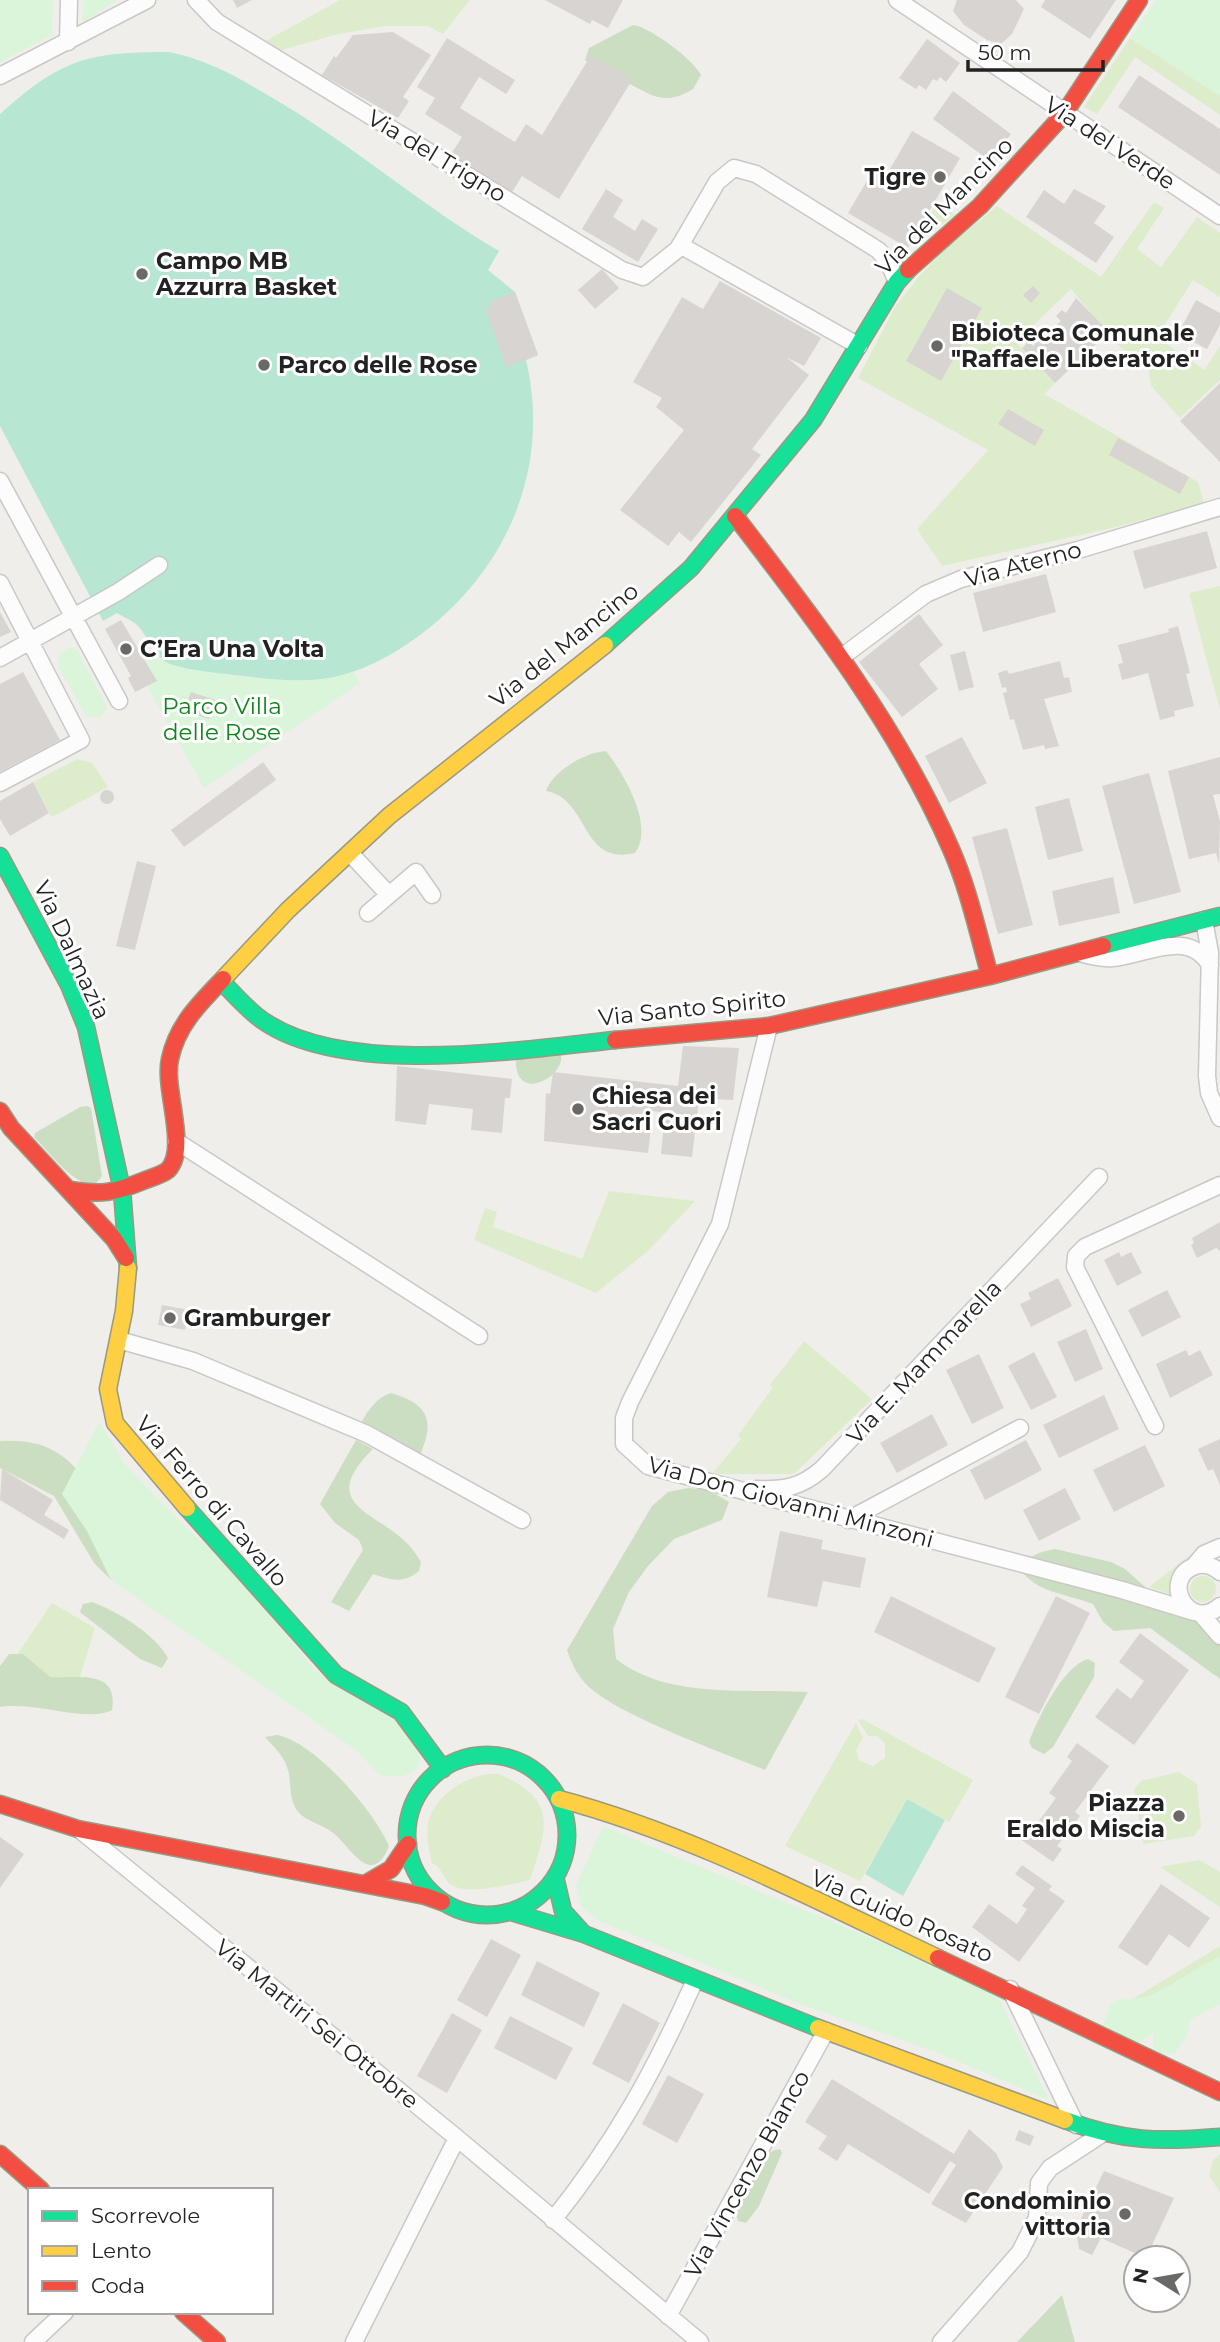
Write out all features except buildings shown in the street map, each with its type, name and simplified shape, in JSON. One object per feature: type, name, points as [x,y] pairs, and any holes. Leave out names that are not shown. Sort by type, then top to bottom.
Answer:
[{"type":"street","points":[[68,43],[69,0]]},
{"type":"street","points":[[0,76],[68,43],[146,0]]},
{"type":"street","name":"Via del Trigno","points":[[196,0],[217,22],[622,270],[642,277],[680,245]]},
{"type":"street","name":"Via del Verde","points":[[897,0],[1220,216]]},
{"type":"street","name":"Via del Mancino","points":[[122,1190],[167,1171],[176,1156],[167,1081],[176,1037],[189,1016],[288,910],[388,816],[629,626],[691,568],[813,420],[897,282],[980,206],[1064,114],[1139,0]]},
{"type":"street","points":[[859,346],[680,245],[717,182],[734,169],[756,174],[825,214],[878,250],[888,261],[897,282]]},
{"type":"street","points":[[0,481],[119,701]]},
{"type":"street","name":"Via Aterno","points":[[843,656],[926,594],[961,579],[1078,550],[1220,507]]},
{"type":"street","points":[[735,516],[843,656],[894,734],[953,853],[990,976]]},
{"type":"street","points":[[0,659],[159,565]]},
{"type":"street","points":[[0,583],[81,740],[0,783]]},
{"type":"street","points":[[350,853],[389,895]]},
{"type":"street","name":"Via Dalmazia","points":[[0,856],[6,880],[69,985],[86,1027],[122,1190]]},
{"type":"street","points":[[368,913],[416,872],[432,895]]},
{"type":"street","points":[[1212,918],[1207,1076],[1209,1093],[1220,1118]]},
{"type":"street","name":"Via Santo Spirito","points":[[222,982],[264,1022],[315,1046],[367,1054],[483,1053],[769,1026],[990,976],[1212,918]]},
{"type":"street","points":[[1080,953],[1111,958],[1181,945],[1198,950],[1210,965]]},
{"type":"street","name":"Via Don Giovanni Minzoni","points":[[769,1026],[720,1224],[630,1402],[622,1432],[629,1452],[648,1466],[722,1487],[1122,1590],[1198,1613]]},
{"type":"street","points":[[0,1111],[5,1131],[70,1190],[114,1239],[129,1262]]},
{"type":"street","points":[[176,1140],[479,1336]]},
{"type":"street","name":"Via E. Mammarella","points":[[722,1487],[786,1490],[805,1484],[1099,1177]]},
{"type":"street","points":[[1155,1426],[1075,1268],[1076,1256],[1085,1247],[1220,1185]]},
{"type":"street","points":[[70,1190],[100,1195],[122,1190]]},
{"type":"street","name":"Via Ferro di Cavallo","points":[[122,1190],[129,1262],[108,1390],[115,1423],[139,1455],[336,1675],[401,1712],[443,1769]]},
{"type":"street","points":[[118,1340],[193,1361],[367,1434],[522,1520]]},
{"type":"street","points":[[848,1520],[1020,1428]]},
{"type":"street","points":[[1220,1547],[1204,1554],[1181,1577],[1178,1594],[1186,1608],[1198,1613],[1220,1636]]},
{"type":"street","points":[[1194,1566],[1209,1566],[1220,1572]]},
{"type":"street","points":[[1198,1613],[1220,1606]]},
{"type":"street","points":[[444,1903],[420,1878],[408,1844],[410,1817],[425,1785],[443,1769],[463,1759],[486,1755],[508,1758],[529,1766],[546,1781],[559,1799],[566,1819],[564,1859],[555,1877],[528,1904],[511,1912]]},
{"type":"street","name":"Via Guido Rosato","points":[[559,1799],[595,1807],[726,1861],[1010,1989],[1220,2092]]},
{"type":"street","points":[[0,1804],[78,1829],[425,1896],[477,1914],[511,1912],[584,1934],[826,2031],[1102,2134],[1161,2142],[1220,2137]]},
{"type":"street","name":"Via Martiri Sei Ottobre","points":[[78,1829],[457,2138],[700,2342]]},
{"type":"street","points":[[365,1884],[387,1873],[408,1844]]},
{"type":"street","points":[[555,1877],[563,1911],[584,1934]]},
{"type":"street","points":[[553,2220],[623,2125],[661,2057],[695,1980]]},
{"type":"street","points":[[1010,1989],[1076,2125]]},
{"type":"street","name":"Via Vincenzo Bianco","points":[[668,2316],[826,2031]]},
{"type":"street","points":[[941,2342],[1020,2252],[1037,2218],[1039,2183],[1050,2168],[1102,2134]]},
{"type":"street","points":[[354,2342],[457,2138]]},
{"type":"street","points":[[0,2154],[39,2188]]},
{"type":"street","points":[[33,2342],[63,2314]]},
{"type":"street","points":[[185,2314],[217,2342]]},
{"type":"green space","points":[[0,0],[53,0],[52,35],[0,62]]},
{"type":"green space","points":[[84,0],[117,0],[82,23]]},
{"type":"green space","points":[[340,0],[470,0],[443,34],[428,26],[385,26],[334,35],[282,50],[264,42]]},
{"type":"green space","points":[[1156,0],[1220,0],[1220,96],[1130,38]]},
{"type":"green space","points":[[633,25],[660,38],[690,61],[701,75],[693,89],[675,97],[659,97],[601,71],[585,60],[589,48]]},
{"type":"green space","points":[[1130,38],[1220,96],[1220,115],[1135,57],[1097,114],[1084,107]]},
{"type":"green space","name":"Parco delle Rose","points":[[169,52],[211,65],[276,100],[499,251],[488,270],[515,292],[538,355],[526,360],[532,399],[533,438],[527,475],[516,511],[500,545],[479,577],[454,606],[424,632],[379,661],[342,675],[318,679],[265,679],[173,665],[161,659],[140,628],[132,621],[117,613],[103,621],[0,426],[0,114],[41,81],[77,62],[117,54]]},
{"type":"green space","points":[[1154,202],[1164,208],[1137,249],[1161,267],[1197,217],[1220,233],[1220,297],[1193,280],[1157,337],[1204,370],[1220,346],[1220,380],[1180,418],[1151,386],[1148,366],[1116,344],[1071,289],[1016,342],[1055,383],[1044,394],[1198,482],[1204,503],[1116,527],[942,566],[917,529],[988,450],[858,378],[895,307],[920,275],[950,245],[997,206],[1101,277]]},
{"type":"green space","points":[[937,203],[955,215],[914,244]]},
{"type":"green space","points":[[1220,586],[1220,710],[1189,593]]},
{"type":"green space","points":[[71,647],[77,650],[105,702],[107,707],[100,718],[86,716],[58,666],[60,652]]},
{"type":"green space","name":"Parco Villa delle Rose","points":[[144,656],[222,673],[274,679],[300,679],[353,671],[360,683],[204,788],[178,741],[177,730],[167,722],[147,686],[156,681]]},
{"type":"green space","points":[[606,751],[635,800],[641,829],[640,842],[635,853],[617,854],[604,850],[594,841],[571,806],[560,796],[546,791],[563,769],[590,755]]},
{"type":"green space","points":[[77,759],[92,763],[108,787],[52,817],[33,782]]},
{"type":"green space","points":[[561,1055],[555,1072],[539,1082],[530,1084],[523,1081],[518,1073],[516,1059]]},
{"type":"green space","points":[[80,1107],[91,1108],[102,1176],[94,1186],[69,1173],[34,1137],[35,1133]]},
{"type":"green space","points":[[609,1191],[695,1201],[648,1251],[596,1293],[474,1240],[485,1208],[497,1212],[493,1227],[582,1259]]},
{"type":"green space","points":[[804,1341],[872,1399],[794,1474],[712,1474],[741,1439],[738,1435],[772,1389],[770,1385]]},
{"type":"green space","points":[[391,1393],[414,1403],[425,1415],[427,1433],[420,1455],[361,1423],[373,1405]]},
{"type":"green space","points":[[99,1422],[125,1464],[188,1530],[221,1557],[316,1671],[397,1721],[412,1736],[420,1758],[416,1770],[402,1777],[379,1775],[357,1751],[111,1580],[87,1531],[62,1494]]},
{"type":"green space","points":[[356,1440],[373,1449],[357,1468],[350,1483],[351,1495],[357,1505],[408,1544],[421,1562],[419,1571],[408,1578],[392,1579],[373,1574],[349,1611],[331,1602],[363,1550],[359,1540],[335,1523],[320,1504]]},
{"type":"green space","points":[[0,1441],[29,1442],[51,1449],[80,1473],[105,1506],[121,1576],[111,1580],[94,1563],[54,1496],[0,1468]]},
{"type":"green space","points":[[688,1488],[708,1490],[729,1502],[722,1520],[674,1539],[648,1566],[629,1592],[613,1629],[616,1659],[637,1672],[683,1686],[734,1691],[808,1692],[765,1770],[669,1731],[599,1695],[579,1675],[567,1650],[652,1506],[668,1492]]},
{"type":"green space","points":[[1055,1549],[1111,1562],[1125,1569],[1152,1593],[1198,1617],[1220,1641],[1220,1679],[1150,1628],[1114,1631],[1103,1622],[1093,1604],[1043,1588],[1020,1569],[1035,1555]]},
{"type":"green space","points":[[1194,1552],[1179,1568],[1172,1595],[1149,1587]]},
{"type":"green space","points":[[1203,1576],[1212,1580],[1216,1589],[1212,1598],[1203,1602],[1194,1598],[1190,1589],[1194,1580]]},
{"type":"green space","points":[[92,1602],[124,1617],[154,1640],[168,1658],[162,1668],[140,1659],[80,1612],[83,1604]]},
{"type":"green space","points":[[52,1603],[95,1628],[71,1706],[17,1655]]},
{"type":"green space","points":[[9,1654],[23,1654],[50,1677],[94,1678],[103,1682],[109,1687],[112,1710],[89,1714],[28,1707],[0,1707],[0,1666]]},
{"type":"green space","points":[[1088,1659],[1095,1663],[1094,1677],[1053,1747],[1044,1754],[1032,1748],[1029,1742],[1052,1694],[1070,1672]]},
{"type":"green space","points":[[862,1719],[973,1780],[949,1822],[907,1799],[860,1881],[785,1846],[856,1723],[863,1738],[856,1750],[859,1760],[873,1766],[885,1758],[885,1743],[877,1736],[868,1736],[858,1720]]},
{"type":"green space","points":[[277,1735],[308,1750],[357,1797],[389,1846],[382,1859],[368,1865],[332,1832],[308,1820],[296,1809],[285,1763],[265,1737]]},
{"type":"green space","points":[[1179,1772],[1197,1784],[1201,1826],[1194,1836],[1143,1844],[1134,1789],[1141,1781]]},
{"type":"green space","points":[[488,1774],[499,1774],[532,1794],[540,1805],[543,1817],[541,1845],[530,1880],[488,1888],[456,1887],[449,1883],[432,1863],[427,1834],[432,1813],[445,1794],[465,1781]]},
{"type":"green space","points":[[907,1799],[945,1820],[903,1896],[865,1874]]},
{"type":"green space","points":[[603,1826],[914,1956],[997,1995],[1049,2100],[938,2053],[800,2004],[597,1920],[581,1906],[576,1885]]},
{"type":"green space","points":[[1199,1860],[1220,1872],[1220,1907],[1160,1867]]},
{"type":"green space","points":[[1220,1946],[1220,1957],[1150,1996],[1131,2000]]},
{"type":"green space","points":[[1220,1957],[1220,2004],[1191,2019],[1186,2038],[1174,2054],[1154,2053],[1153,2033],[1137,2044],[1103,2025],[1110,2005],[1118,1999],[1146,1996]]},
{"type":"green space","points":[[780,2149],[782,2153],[759,2206],[746,2223],[738,2221],[735,2208],[753,2172],[772,2151]]},
{"type":"green space","points":[[1220,2154],[1220,2192],[1209,2176],[1213,2160]]},
{"type":"green space","points":[[1062,2295],[1075,2342],[1017,2342]]},
{"type":"traffic: fast","points":[[605,645],[691,568],[813,420],[897,282],[908,270]]},
{"type":"traffic: fast","points":[[0,856],[69,985],[86,1027],[122,1190],[128,1268]]},
{"type":"traffic: fast","points":[[1103,946],[1220,916]]},
{"type":"traffic: fast","points":[[222,982],[265,1022],[300,1039],[341,1049],[387,1055],[435,1055],[615,1040]]},
{"type":"traffic: fast","points":[[187,1508],[336,1675],[401,1712],[443,1769]]},
{"type":"traffic: fast","points":[[487,1755],[517,1762],[543,1779],[560,1805],[567,1835],[560,1865],[543,1891],[517,1908],[487,1915],[457,1908],[431,1891],[414,1865],[407,1835],[414,1805],[431,1779],[457,1762],[487,1755]]},
{"type":"traffic: fast","points":[[555,1877],[563,1911],[582,1932]]},
{"type":"traffic: fast","points":[[511,1912],[584,1934],[818,2028]]},
{"type":"traffic: fast","points":[[1065,2120],[1105,2133],[1142,2139],[1220,2137]]},
{"type":"traffic: slow","points":[[223,979],[288,910],[389,816],[605,645]]},
{"type":"traffic: slow","points":[[128,1268],[124,1311],[108,1389],[115,1423],[187,1508]]},
{"type":"traffic: slow","points":[[559,1799],[607,1813],[704,1849],[938,1958]]},
{"type":"traffic: slow","points":[[818,2028],[1065,2120]]},
{"type":"traffic: jam","points":[[908,270],[980,206],[1064,114],[1139,0]]},
{"type":"traffic: jam","points":[[735,516],[854,676],[906,760],[951,849],[968,896],[990,976]]},
{"type":"traffic: jam","points":[[615,1040],[769,1026],[990,976],[1103,946]]},
{"type":"traffic: jam","points":[[70,1190],[99,1193],[115,1190],[168,1170],[174,1160],[176,1148],[169,1071],[173,1047],[190,1015],[223,979]]},
{"type":"traffic: jam","points":[[0,1111],[11,1128],[114,1239],[126,1258]]},
{"type":"traffic: jam","points":[[0,1804],[78,1829],[425,1896],[442,1902]]},
{"type":"traffic: jam","points":[[365,1884],[391,1869],[408,1844]]},
{"type":"traffic: jam","points":[[938,1958],[1220,2092]]},
{"type":"traffic: jam","points":[[0,2154],[39,2188]]},
{"type":"traffic: jam","points":[[185,2314],[217,2342]]},
{"type":"place","name":"Tigre","points":[[940,177]]},
{"type":"place","name":"Campo MB Azzurra Basket","points":[[142,274]]},
{"type":"place","name":"Bibioteca Comunale \"Raffaele Liberatore\"","points":[[937,346]]},
{"type":"place","name":"Parco delle Rose","points":[[264,365]]},
{"type":"place","name":"C’Era Una Volta","points":[[126,649]]},
{"type":"place","name":"Chiesa dei Sacri Cuori","points":[[578,1109]]},
{"type":"place","name":"Gramburger","points":[[170,1318]]},
{"type":"place","name":"Piazza Eraldo Miscia","points":[[1179,1816]]},
{"type":"place","name":"Condominio vittoria","points":[[1125,2214]]}]
